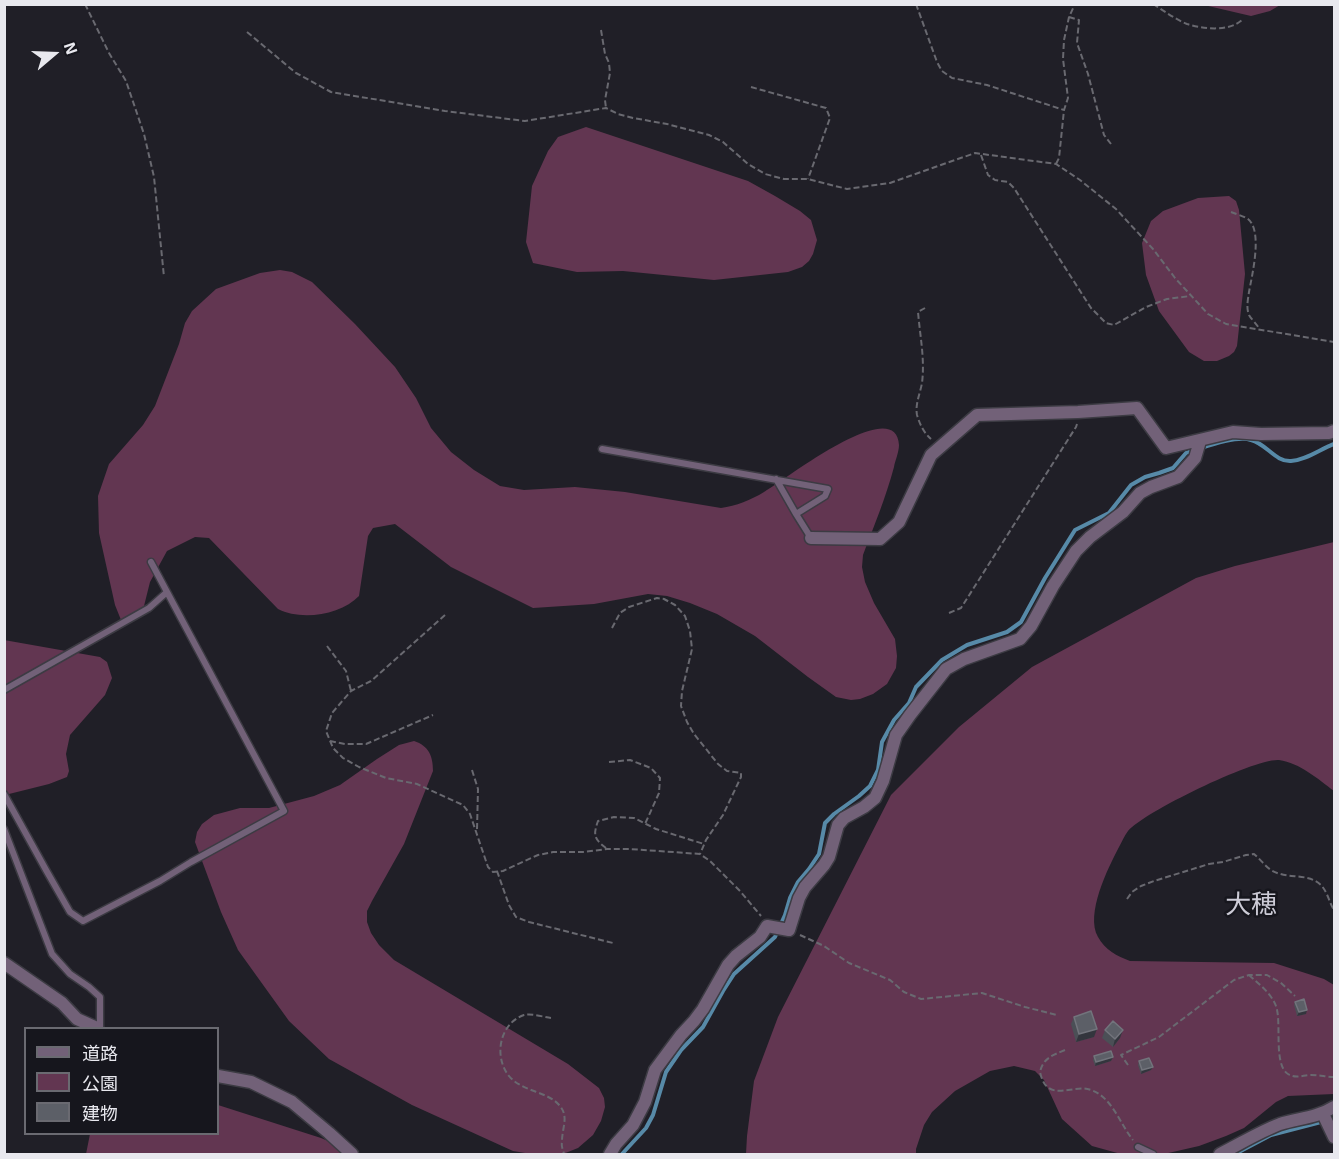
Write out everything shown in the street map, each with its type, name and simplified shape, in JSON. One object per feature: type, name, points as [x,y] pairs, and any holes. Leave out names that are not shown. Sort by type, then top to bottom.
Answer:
[{"type":"street","points":[[811,538],[880,539],[899,522],[931,455],[977,415],[1137,408],[1166,448],[1233,432],[1261,434],[1335,431]]},
{"type":"street","points":[[610,1155],[616,1144],[633,1125],[645,1102],[655,1070],[703,1009],[728,965],[760,937],[767,926],[789,930],[798,898],[829,857],[838,825],[844,818],[875,798],[883,781],[896,735],[946,669],[963,659],[1020,639],[1032,626],[1053,586],[1076,551],[1090,537],[1123,512],[1140,493],[1178,477],[1195,458],[1200,441]]},
{"type":"street","points":[[4,963],[62,1003],[77,1019],[95,1027]]},
{"type":"street","points":[[219,1076],[251,1082],[292,1102],[352,1155]]},
{"type":"street","points":[[1220,1155],[1280,1124],[1323,1114],[1335,1107]]},
{"type":"street","points":[[1323,1114],[1335,1137]]},
{"type":"lane","points":[[602,449],[828,489],[825,496],[796,514]]},
{"type":"lane","points":[[776,479],[811,538]]},
{"type":"lane","points":[[4,794],[70,912],[83,921],[160,881],[284,811],[151,562]]},
{"type":"lane","points":[[4,690],[149,608],[167,592]]},
{"type":"lane","points":[[4,829],[52,954],[70,974],[100,997],[99,1027]]},
{"type":"lane","points":[[1138,1147],[1153,1155]]},
{"type":"path","points":[[85,4],[109,53],[126,81],[144,134],[154,177],[164,277]]},
{"type":"path","points":[[916,4],[942,71],[952,78],[987,85],[1064,110]]},
{"type":"path","points":[[1056,164],[1059,158],[1064,110],[1068,98],[1064,40],[1069,17],[1075,4]]},
{"type":"path","points":[[1153,4],[1186,23],[1204,28],[1229,27],[1242,20]]},
{"type":"path","points":[[1069,17],[1079,20],[1077,43],[1088,74],[1104,135],[1111,144]]},
{"type":"path","points":[[601,30],[610,73],[605,100],[606,108]]},
{"type":"path","points":[[247,32],[296,73],[331,92],[445,111],[525,121],[606,108],[633,118],[708,135],[723,142],[748,164],[765,174],[784,179],[808,179],[846,189],[890,183],[975,153],[1056,164],[1116,209],[1208,314],[1226,324],[1335,342]]},
{"type":"path","points":[[751,87],[826,108],[830,117],[808,179]]},
{"type":"path","points":[[980,154],[988,175],[994,180],[1008,182],[1014,188],[1091,309],[1106,323],[1114,325],[1146,307],[1167,299],[1190,296]]},
{"type":"path","points":[[1231,212],[1247,218],[1253,224],[1255,231],[1256,250],[1247,305],[1249,315],[1260,330]]},
{"type":"path","points":[[925,308],[918,312],[923,356],[922,384],[916,403],[917,414],[921,428],[940,447]]},
{"type":"path","points":[[949,613],[961,608],[1076,427],[1078,412]]},
{"type":"path","points":[[612,628],[620,613],[629,607],[657,598],[675,605],[685,616],[692,649],[682,691],[681,706],[694,734],[718,764],[727,771],[741,773],[723,814],[700,854]]},
{"type":"path","points":[[445,615],[371,681],[351,691],[332,713],[326,731],[333,748],[343,758],[386,778],[417,784],[463,805],[470,814],[488,867],[492,872],[503,871],[538,855],[553,852],[630,849],[700,854],[740,891],[767,926]]},
{"type":"path","points":[[327,646],[346,671],[351,691]]},
{"type":"path","points":[[330,741],[366,744],[433,715]]},
{"type":"path","points":[[609,762],[630,760],[651,768],[660,778],[659,793],[645,824]]},
{"type":"path","points":[[472,770],[478,789],[477,833]]},
{"type":"path","points":[[607,849],[597,841],[594,832],[598,821],[614,817],[634,818],[656,829],[704,844]]},
{"type":"path","points":[[1127,899],[1141,886],[1154,881],[1209,864],[1254,854],[1271,870],[1316,881],[1322,886],[1335,910]]},
{"type":"path","points":[[497,871],[509,905],[516,917],[613,944]]},
{"type":"path","points":[[789,930],[824,946],[849,963],[890,980],[904,992],[921,999],[981,993],[1057,1015]]},
{"type":"path","points":[[1248,975],[1271,996],[1277,1010],[1279,1050],[1286,1073],[1294,1077],[1310,1074],[1335,1077]]},
{"type":"path","points":[[1128,1065],[1121,1055],[1159,1036],[1233,980],[1248,975],[1267,975],[1281,983],[1295,996]]},
{"type":"path","points":[[551,1018],[526,1014],[510,1022],[504,1033],[500,1056],[505,1071],[511,1079],[520,1086],[554,1100],[559,1105],[565,1118],[561,1142],[564,1155]]},
{"type":"path","points":[[1065,1050],[1044,1062],[1040,1072],[1045,1084],[1058,1091],[1090,1089],[1102,1096],[1138,1147]]},
{"type":"green space","points":[[1204,5],[1280,5],[1270,11],[1251,16]]},
{"type":"green space","points":[[586,127],[748,181],[800,211],[811,220],[817,240],[809,261],[802,267],[788,272],[714,280],[623,271],[577,272],[533,263],[526,242],[532,186],[548,151],[558,137]]},
{"type":"green space","points":[[1229,196],[1236,201],[1239,210],[1245,274],[1237,346],[1229,356],[1217,361],[1204,361],[1189,352],[1159,311],[1146,275],[1142,243],[1151,221],[1163,211],[1198,198]]},
{"type":"green space","points":[[280,270],[292,272],[312,282],[355,324],[395,367],[416,398],[431,428],[451,452],[500,486],[524,490],[575,487],[625,492],[721,508],[759,495],[813,459],[859,434],[879,429],[893,431],[899,445],[898,451],[863,555],[862,567],[865,582],[874,603],[895,639],[896,668],[887,684],[873,694],[860,699],[836,697],[755,636],[717,614],[667,596],[648,594],[594,604],[533,608],[451,567],[395,524],[373,528],[368,536],[359,596],[351,603],[332,612],[298,615],[278,609],[209,538],[195,537],[167,551],[150,582],[142,614],[138,619],[128,623],[121,620],[115,605],[99,533],[98,496],[109,464],[143,425],[155,406],[185,323],[192,311],[216,289],[260,273]]},
{"type":"green space","points":[[1334,542],[1334,791],[1301,768],[1279,760],[1248,768],[1176,800],[1138,822],[1128,831],[1104,879],[1094,916],[1098,937],[1104,946],[1130,961],[1274,963],[1324,979],[1334,985],[1334,1094],[1288,1096],[1276,1102],[1244,1128],[1199,1146],[1164,1154],[1121,1154],[1092,1146],[1062,1119],[1044,1080],[1035,1071],[1014,1066],[990,1071],[955,1091],[932,1112],[924,1125],[916,1154],[746,1154],[754,1081],[778,1017],[891,795],[959,727],[1032,667],[1196,578]]},
{"type":"green space","points":[[4,640],[100,657],[107,662],[112,678],[105,695],[70,735],[66,754],[69,771],[67,777],[5,795]]},
{"type":"green space","points":[[414,741],[429,752],[433,771],[404,844],[367,911],[367,922],[379,945],[394,960],[568,1064],[599,1088],[605,1107],[601,1121],[593,1135],[578,1148],[563,1154],[531,1154],[513,1151],[412,1105],[329,1059],[289,1021],[238,950],[195,842],[202,824],[214,815],[240,808],[269,808],[314,796],[340,785],[399,745]]},
{"type":"green space","points":[[219,1105],[321,1138],[359,1154],[86,1154],[90,1135],[219,1135]]},
{"type":"building","points":[[1304,999],[1307,1010],[1299,1012],[1295,1002]]},
{"type":"building","points":[[1091,1011],[1097,1029],[1079,1034],[1074,1017]]},
{"type":"building","points":[[1113,1021],[1123,1030],[1115,1039],[1105,1030]]},
{"type":"building","points":[[1111,1051],[1113,1057],[1096,1062],[1094,1056]]},
{"type":"building","points":[[1149,1058],[1153,1067],[1142,1070],[1139,1061]]},
{"type":"waterway","points":[[1201,448],[1226,441],[1246,439],[1257,442],[1280,459],[1291,461],[1334,444]]},
{"type":"waterway","points":[[622,1154],[646,1128],[653,1115],[666,1072],[681,1050],[703,1027],[734,974],[775,937],[798,882],[819,854],[825,823],[870,786],[878,770],[882,742],[894,720],[909,703],[916,687],[942,660],[967,645],[1007,632],[1021,622],[1075,530],[1109,513],[1131,485],[1145,477],[1173,468],[1186,453],[1194,450]]},
{"type":"waterway","points":[[1235,1154],[1271,1135],[1321,1122]]},
{"type":"district","name":"大穂","points":[[1251,904]]}]
